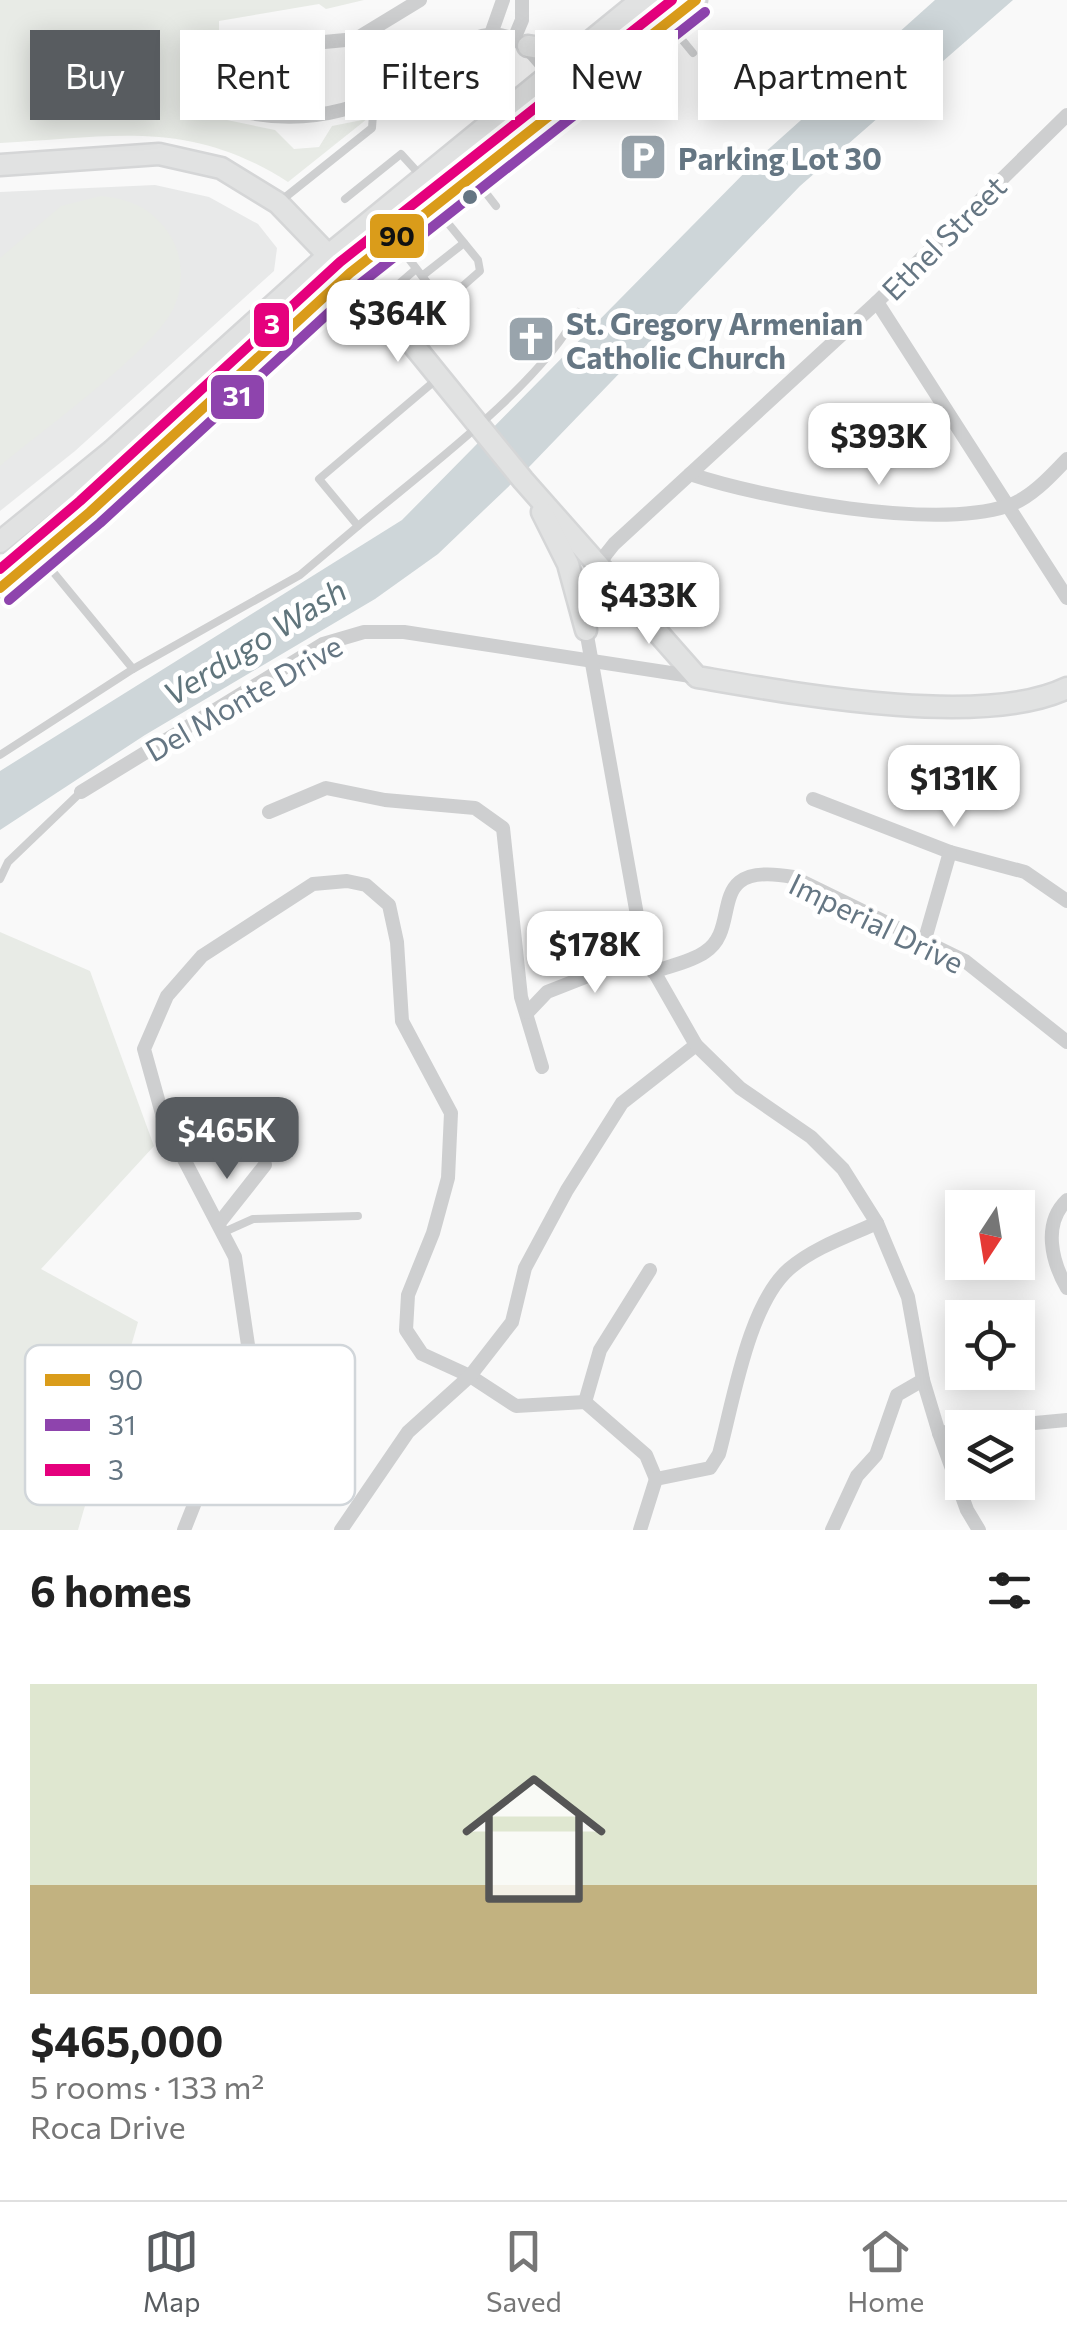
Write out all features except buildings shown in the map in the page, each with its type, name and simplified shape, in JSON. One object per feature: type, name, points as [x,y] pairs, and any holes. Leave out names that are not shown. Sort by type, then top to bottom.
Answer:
[{"type":"main road","points":[[607,30],[641,0]]},
{"type":"main road","points":[[614,30],[666,0]]},
{"type":"main road","points":[[0,588],[392,237],[696,0]]},
{"type":"main road","points":[[656,30],[661,28]]},
{"type":"main road","points":[[521,43],[535,46]]},
{"type":"main road","points":[[0,542],[112,450],[330,254],[535,94]]},
{"type":"main road","points":[[496,158],[497,143],[535,101]]},
{"type":"main road","points":[[0,165],[159,154],[221,168],[278,203],[406,336],[523,480],[697,677],[954,710],[1010,703],[1067,688]]},
{"type":"main road","points":[[523,480],[568,564],[586,630]]},
{"type":"main road","points":[[18,527],[40,556]]},
{"type":"street","points":[[369,30],[420,0]]},
{"type":"street","points":[[492,30],[503,0]]},
{"type":"street","points":[[521,43],[522,0]]},
{"type":"street","points":[[345,39],[229,50],[210,58],[202,73],[205,89],[223,106],[308,119],[345,108]]},
{"type":"street","points":[[515,41],[535,59]]},
{"type":"street","name":"Ethel Street","points":[[599,562],[877,302],[1067,114]]},
{"type":"street","points":[[877,302],[1067,598]]},
{"type":"street","points":[[690,474],[731,488],[929,518],[1010,506],[1067,459]]},
{"type":"street","points":[[599,562],[588,589],[586,630],[644,954],[696,1045],[740,1088],[810,1137],[842,1169],[878,1223],[908,1297],[923,1380],[939,1433],[967,1510],[979,1530]]},
{"type":"street","name":"Del Monte Drive","points":[[80,792],[323,644],[344,636],[404,632],[697,677]]},
{"type":"street","points":[[269,812],[326,788],[385,800],[476,808],[492,816],[503,828],[520,997],[528,1012],[542,1066]]},
{"type":"street","points":[[812,799],[950,852],[1025,872],[1067,901]]},
{"type":"street","points":[[924,939],[950,852]]},
{"type":"street","name":"Imperial Drive","points":[[653,972],[708,952],[718,936],[728,895],[746,878],[766,872],[792,876],[965,960],[1067,1042]]},
{"type":"street","points":[[248,1345],[235,1257],[164,1121],[144,1049],[167,996],[202,956],[313,884],[347,881],[366,885],[389,905],[397,942],[402,1021],[451,1113],[448,1178],[433,1233],[408,1295],[406,1330],[422,1354],[470,1376],[516,1406],[585,1402],[646,1455],[656,1479],[640,1530]]},
{"type":"street","points":[[528,1012],[547,992],[644,954]]},
{"type":"street","points":[[341,1530],[408,1432],[470,1376],[512,1322],[526,1268],[567,1190],[622,1103],[696,1045]]},
{"type":"street","points":[[222,1227],[265,1166]]},
{"type":"street","points":[[1067,1200],[1058,1208],[1051,1238],[1055,1267],[1067,1288]]},
{"type":"street","points":[[656,1479],[710,1468],[720,1454],[751,1339],[768,1296],[787,1270],[878,1223]]},
{"type":"street","points":[[585,1402],[600,1350],[650,1270]]},
{"type":"street","points":[[832,1530],[857,1476],[876,1455],[898,1396],[923,1380]]},
{"type":"street","points":[[1035,1423],[1067,1420]]},
{"type":"street","points":[[939,1433],[945,1432]]},
{"type":"street","points":[[184,1530],[194,1505]]},
{"type":"lane","points":[[661,28],[693,53]]},
{"type":"lane","points":[[278,203],[372,128],[373,120]]},
{"type":"lane","points":[[344,199],[401,154],[424,179]]},
{"type":"lane","points":[[472,175],[496,206]]},
{"type":"lane","points":[[406,336],[480,271],[478,260],[432,204]]},
{"type":"lane","points":[[392,237],[444,304]]},
{"type":"lane","points":[[377,304],[464,243]]},
{"type":"lane","points":[[0,755],[134,670],[300,575],[482,428],[566,335],[578,312]]},
{"type":"lane","points":[[358,526],[319,478],[439,377]]},
{"type":"lane","points":[[40,556],[134,670]]},
{"type":"lane","name":"Del Monte Drive","points":[[0,879],[8,862],[80,792]]},
{"type":"lane","points":[[222,1227],[253,1219],[358,1216]]},
{"type":"shaded area","points":[[0,0],[364,0],[326,9],[319,4],[219,21],[219,30],[180,30],[180,120],[227,120],[275,130],[294,149],[319,147],[332,126],[366,120],[288,182],[217,148],[183,140],[114,136],[0,143]]},
{"type":"shaded area","points":[[155,185],[209,197],[258,224],[277,248],[274,271],[75,451],[0,511],[0,192]]},
{"type":"shaded area","points":[[101,196],[142,208],[165,228],[180,264],[176,302],[142,347],[0,466],[0,258],[61,206]]},
{"type":"shaded area","points":[[0,932],[90,971],[154,1146],[41,1269],[138,1322],[131,1345],[25,1345],[25,1505],[85,1505],[78,1530],[0,1530]]},
{"type":"water","points":[[935,0],[1013,0],[943,61],[943,30],[902,30]]},
{"type":"water","name":"Verdugo Wash","points":[[801,120],[876,120],[800,186],[530,466],[438,554],[375,599],[145,735],[0,830],[0,771],[402,520]]},
{"type":"transit line","name":"3","points":[[0,569],[80,501],[340,262],[672,0]]},
{"type":"transit line","name":"90","points":[[0,588],[90,512],[350,273],[696,0]]},
{"type":"transit line","name":"31","points":[[9,600],[100,523],[360,284],[705,12]]},
{"type":"place","name":"Parking Lot 30","points":[[643,157]]},
{"type":"place","name":"St. Gregory Armenian Catholic Church","points":[[531,339]]}]
